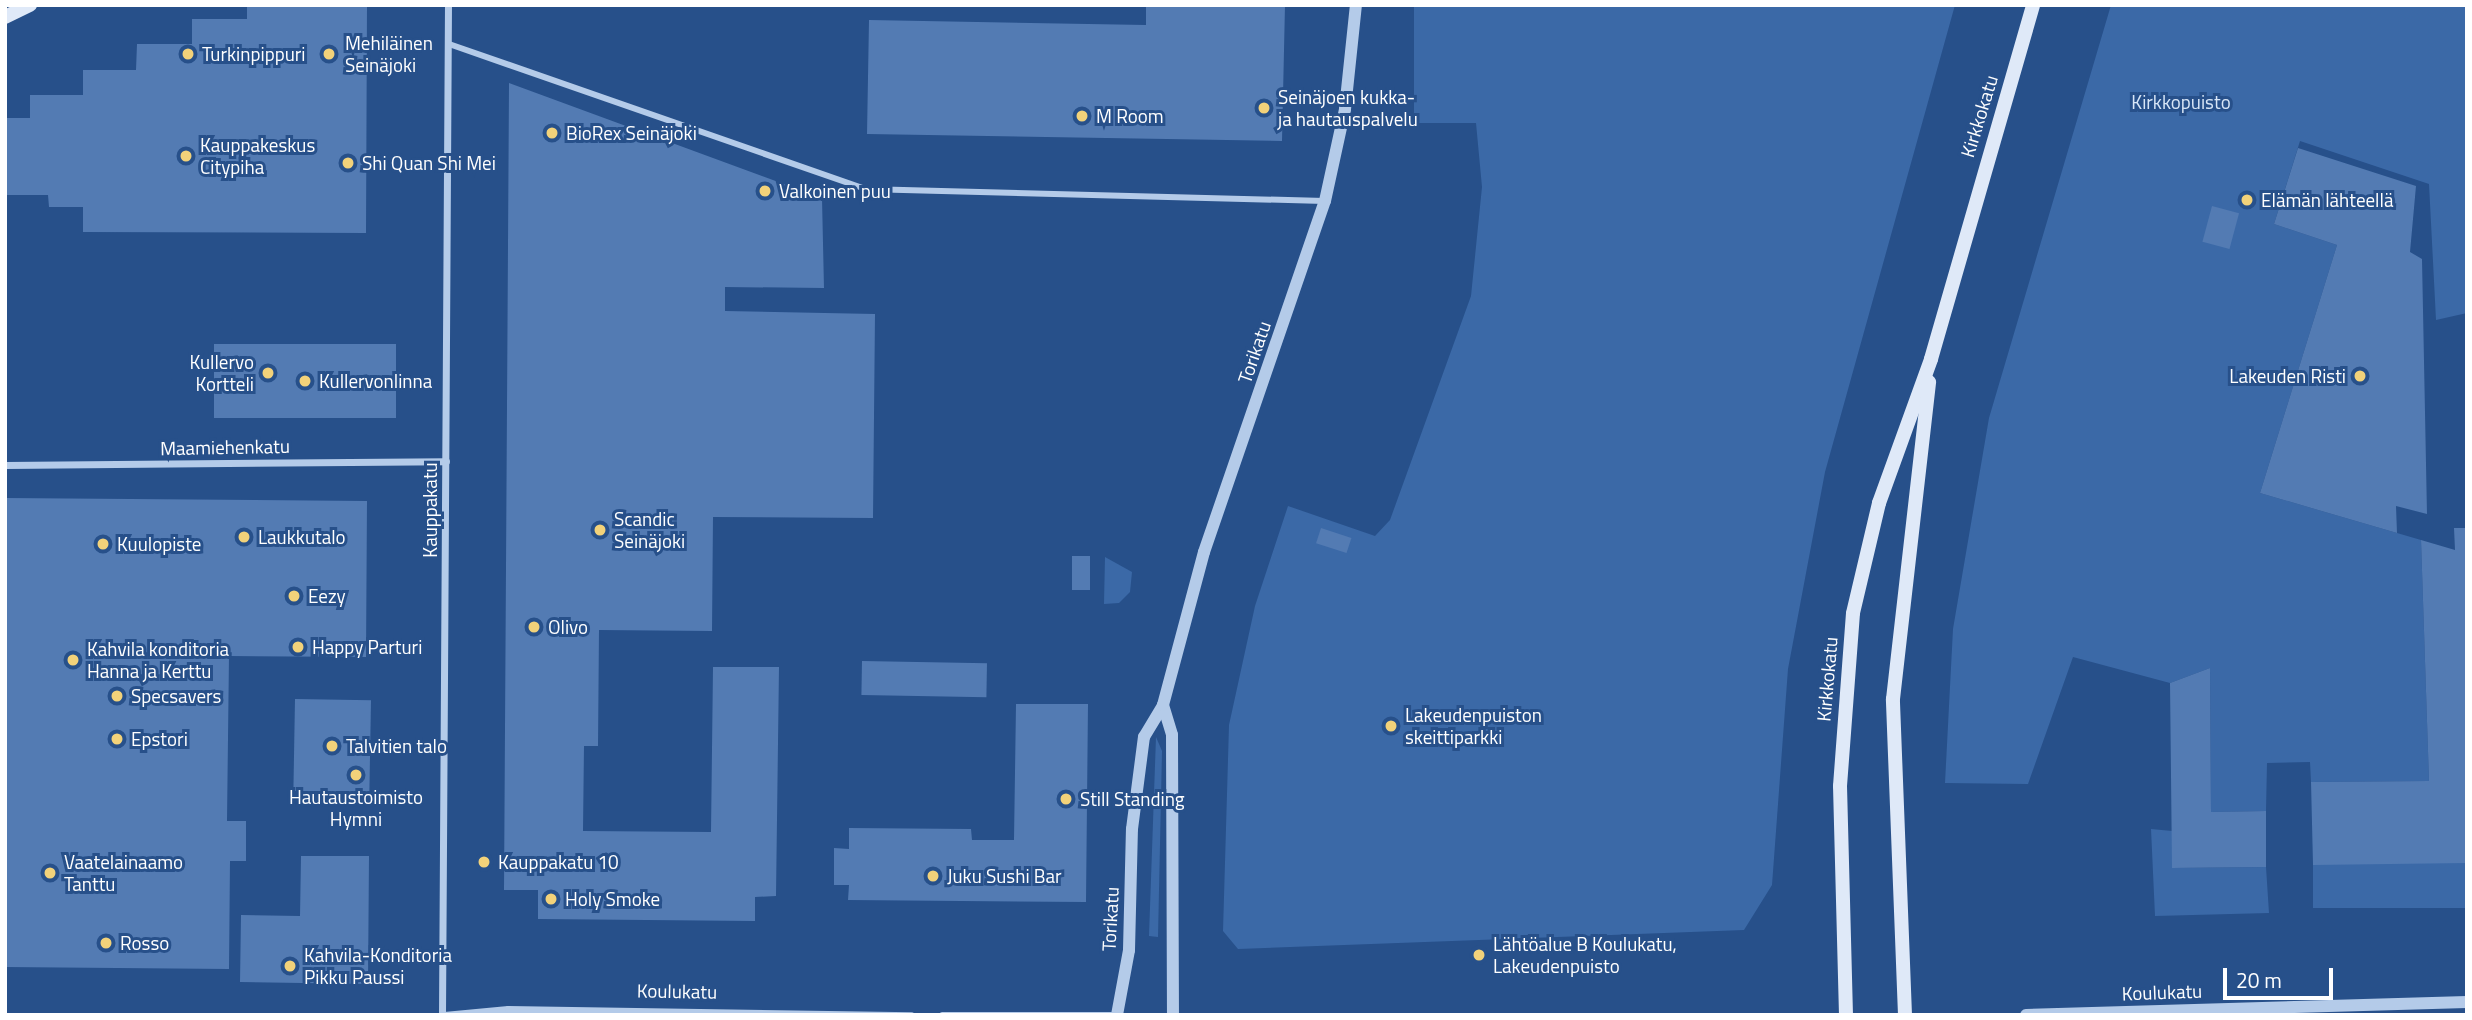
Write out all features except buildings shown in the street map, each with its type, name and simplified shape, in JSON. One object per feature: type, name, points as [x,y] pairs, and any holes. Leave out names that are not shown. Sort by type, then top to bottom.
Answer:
[{"type":"main road","points":[[5,17],[30,5]]},
{"type":"main road","name":"Kirkkokatu","points":[[1846,1015],[1843,692],[1879,503],[1931,359],[2033,5]]},
{"type":"main road","name":"Kirkkokatu","points":[[1905,1015],[1893,699],[1931,359]]},
{"type":"street","name":"Kauppakatu","points":[[443,1015],[449,5]]},
{"type":"street","name":"Torikatu","points":[[1117,1015],[1129,950],[1132,829],[1144,737],[1163,705],[1205,552],[1325,201],[1345,109],[1356,5]]},
{"type":"street","points":[[449,44],[865,189],[1325,201]]},
{"type":"street","name":"Maamiehenkatu","points":[[5,465],[446,461]]},
{"type":"street","points":[[1163,705],[1172,735],[1173,1015]]},
{"type":"street","name":"Koulukatu","points":[[2026,1015],[2467,1002]]},
{"type":"street","name":"Koulukatu","points":[[443,1015],[508,1009],[911,1015]]},
{"type":"street","points":[[942,1015],[1130,1015]]},
{"type":"green space","points":[[1414,5],[1955,5],[1825,472],[1788,669],[1772,885],[1744,930],[1238,949],[1223,931],[1229,725],[1255,606],[1288,506],[1375,536],[1390,520],[1471,296],[1482,187],[1476,123],[1414,123]]},
{"type":"green space","name":"Kirkkopuisto","points":[[2111,5],[2467,5],[2467,313],[2436,320],[2429,184],[2300,141],[2274,224],[2337,245],[2260,493],[2421,540],[2429,781],[2311,782],[2310,762],[2267,763],[2266,811],[2211,812],[2210,668],[2170,683],[2073,657],[2028,784],[1945,783],[1953,629],[1989,418]]},
{"type":"green space","points":[[1105,557],[1132,572],[1130,592],[1119,603],[1104,604]]},
{"type":"green space","points":[[1156,737],[1162,751],[1158,937],[1149,936]]},
{"type":"green space","points":[[2151,829],[2172,831],[2173,868],[2266,867],[2269,913],[2155,916]]},
{"type":"green space","points":[[2313,863],[2467,863],[2467,908],[2313,908]]},
{"type":"place","name":"Turkinpippuri","points":[[188,54]]},
{"type":"place","name":"Mehiläinen Seinäjoki","points":[[329,54]]},
{"type":"place","name":"Seinäjoen kukka- ja hautauspalvelu","points":[[1264,108]]},
{"type":"place","name":"M Room","points":[[1082,116]]},
{"type":"place","name":"BioRex Seinäjoki","points":[[552,133]]},
{"type":"place","name":"Kauppakeskus Citypiha","points":[[186,156]]},
{"type":"place","name":"Shi Quan Shi Mei","points":[[348,163]]},
{"type":"place","name":"Valkoinen puu","points":[[765,191]]},
{"type":"place","name":"Elämän lähteellä","points":[[2247,200]]},
{"type":"place","name":"Kullervo Kortteli","points":[[268,373]]},
{"type":"place","name":"Lakeuden Risti","points":[[2360,376]]},
{"type":"place","name":"Kullervonlinna","points":[[305,381]]},
{"type":"place","name":"Scandic Seinäjoki","points":[[600,530]]},
{"type":"place","name":"Laukkutalo","points":[[244,537]]},
{"type":"place","name":"Kuulopiste","points":[[103,544]]},
{"type":"place","name":"Eezy","points":[[294,596]]},
{"type":"place","name":"Olivo","points":[[534,627]]},
{"type":"place","name":"Happy Parturi","points":[[298,647]]},
{"type":"place","name":"Kahvila konditoria Hanna ja Kerttu","points":[[73,660]]},
{"type":"place","name":"Specsavers","points":[[117,696]]},
{"type":"place","name":"Lakeudenpuiston skeittiparkki","points":[[1391,726]]},
{"type":"place","name":"Epstori","points":[[117,739]]},
{"type":"place","name":"Talvitien talo","points":[[332,746]]},
{"type":"place","name":"Hautaustoimisto Hymni","points":[[356,775]]},
{"type":"place","name":"Still Standing","points":[[1066,799]]},
{"type":"place","name":"Kauppakatu 10","points":[[484,862]]},
{"type":"place","name":"Vaatelainaamo Tanttu","points":[[50,873]]},
{"type":"place","name":"Juku Sushi Bar","points":[[933,876]]},
{"type":"place","name":"Holy Smoke","points":[[551,899]]},
{"type":"place","name":"Rosso","points":[[106,943]]},
{"type":"place","name":"Lähtöalue B Koulukatu, Lakeudenpuisto","points":[[1479,955]]},
{"type":"place","name":"Kahvila-Konditoria Pikku Paussi","points":[[290,966]]}]
